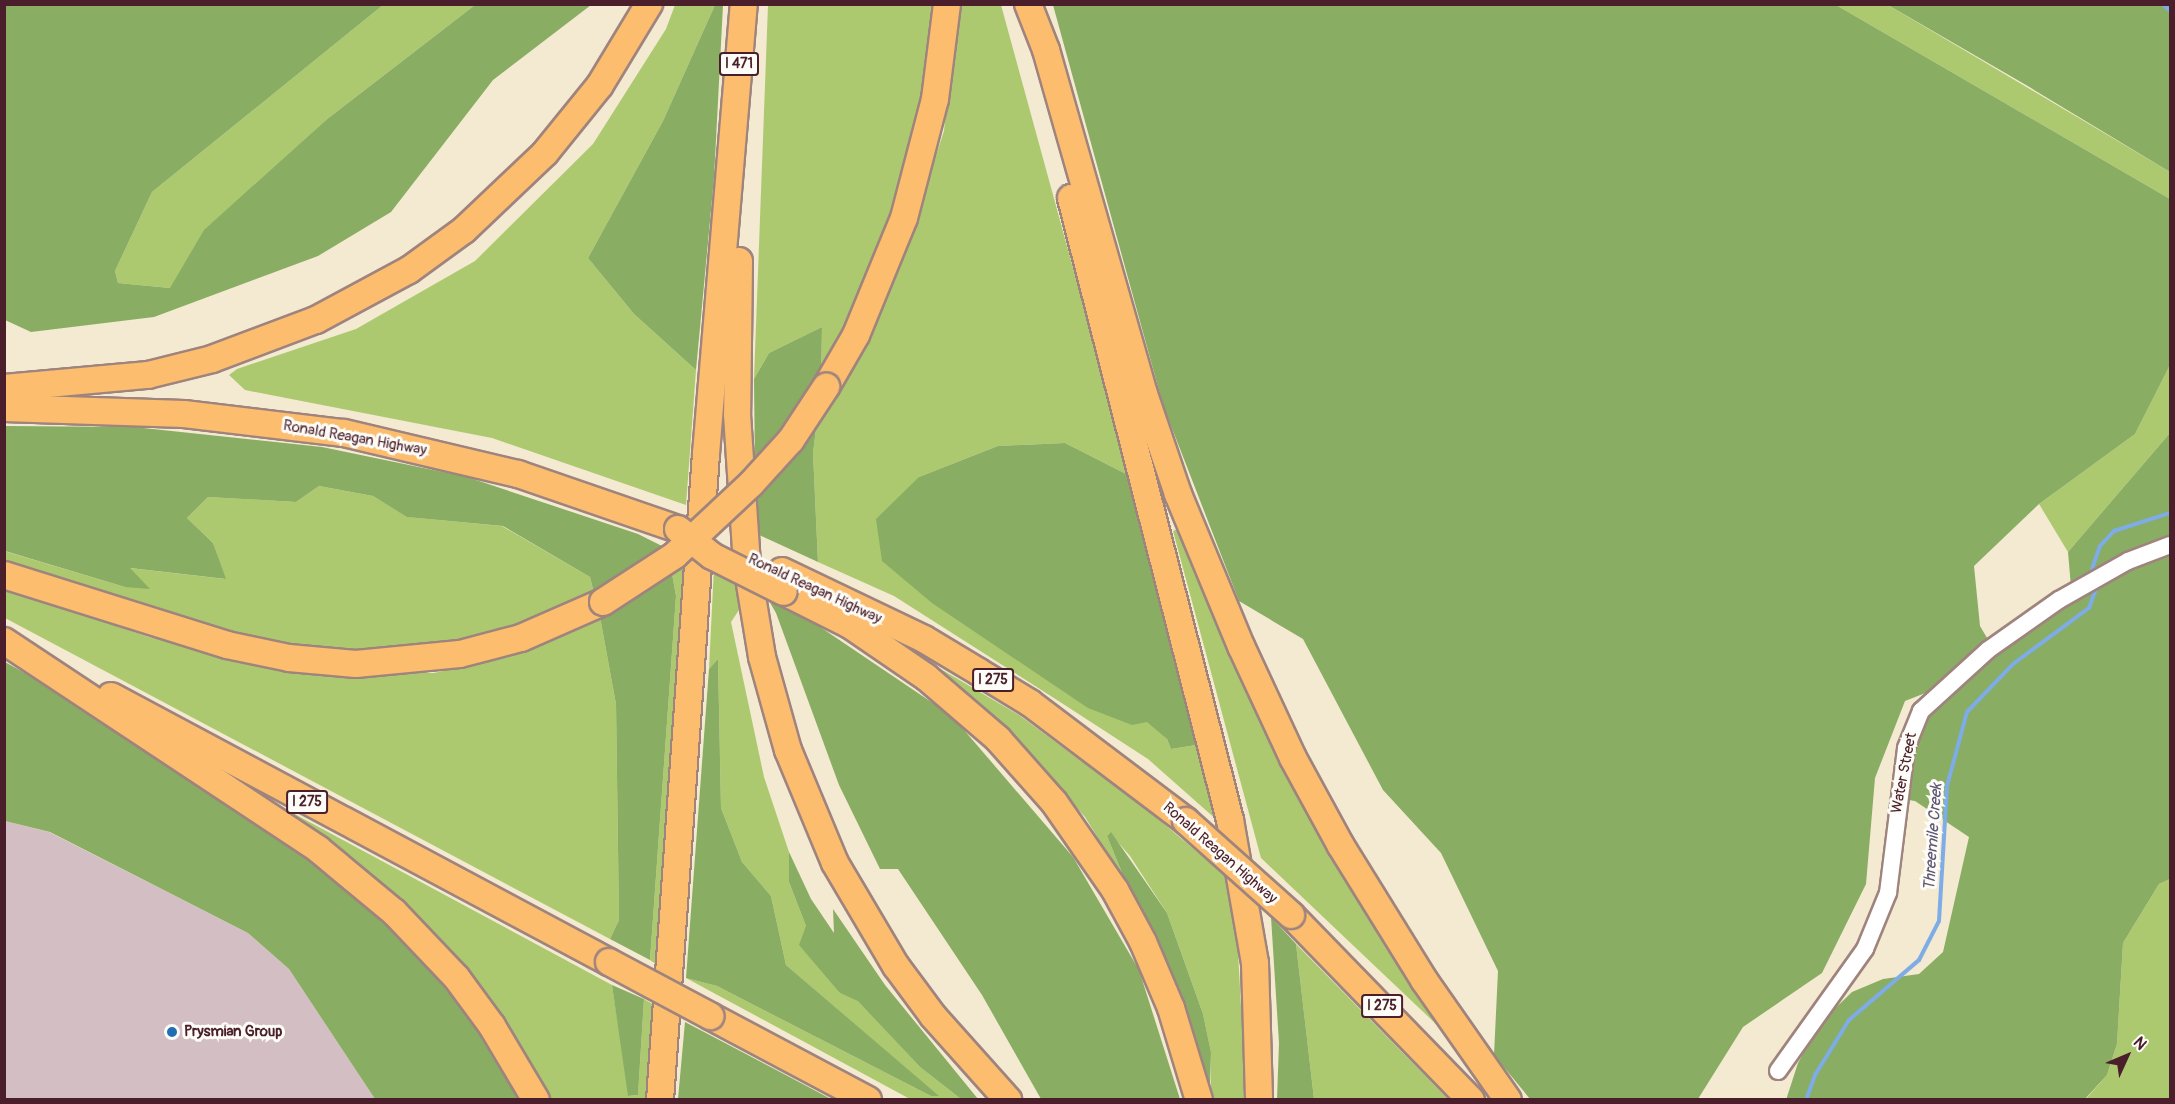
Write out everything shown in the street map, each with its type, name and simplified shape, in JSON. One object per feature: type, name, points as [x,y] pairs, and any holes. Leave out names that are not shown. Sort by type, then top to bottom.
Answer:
[{"type":"highway","points":[[4,388],[148,375],[212,359],[316,320],[409,270],[464,230],[545,153],[600,85],[649,4]]},
{"type":"highway","name":"I 471","points":[[735,123],[744,4]]},
{"type":"highway","points":[[4,575],[227,645],[289,658],[356,664],[460,654],[531,635],[603,602],[675,555],[751,483],[791,440],[826,387],[856,335],[904,218],[933,109],[947,4]]},
{"type":"highway","points":[[1026,4],[1031,49],[1164,551],[1230,820],[1255,963],[1259,1100]]},
{"type":"highway","points":[[1026,4],[1046,50],[1144,394],[1178,494],[1240,646],[1293,758],[1341,846],[1424,980],[1508,1100]]},
{"type":"highway","points":[[660,1100],[706,454],[735,123]]},
{"type":"highway","points":[[735,123],[740,192],[737,414],[742,508],[752,611],[775,707],[803,793],[862,912],[933,1016],[1008,1100]]},
{"type":"highway","name":"Ronald Reagan Highway","points":[[4,408],[184,414],[344,433],[518,474],[678,529],[783,582],[924,639],[999,684],[1086,744],[1185,821],[1291,915],[1471,1100]]},
{"type":"highway","points":[[783,582],[926,676],[998,739],[1054,802],[1116,890],[1143,942],[1171,1008],[1199,1100]]},
{"type":"highway","points":[[4,641],[318,849],[394,912],[456,978],[502,1041],[536,1100]]},
{"type":"highway","name":"I 275","points":[[4,641],[868,1100]]},
{"type":"street","name":"Water Street","points":[[1778,1071],[1865,949],[1888,893],[1906,748],[1921,711],[1988,650],[2059,600],[2128,561],[2170,545]]},
{"type":"shaded area","points":[[5,821],[49,832],[248,933],[289,969],[375,1099],[5,1100]]},
{"type":"green space","points":[[5,4],[383,5],[152,192],[115,271],[118,283],[170,288],[204,230],[326,120],[475,5],[591,5],[493,80],[391,212],[318,256],[154,317],[31,332],[5,320]]},
{"type":"green space","points":[[383,5],[475,5],[326,120],[205,230],[171,288],[118,283],[115,271],[152,192]]},
{"type":"green space","points":[[675,5],[715,5],[663,121],[588,258],[634,314],[696,370],[686,505],[492,438],[245,390],[229,375],[237,369],[356,329],[475,261],[593,144],[666,29]]},
{"type":"green space","points":[[715,5],[723,5],[714,178],[696,370],[634,314],[588,258],[663,121]]},
{"type":"green space","points":[[768,5],[937,5],[932,76],[905,194],[855,319],[821,382],[822,327],[769,353],[754,379]]},
{"type":"green space","points":[[957,5],[1001,5],[1130,476],[1065,443],[998,446],[919,477],[1167,739],[1171,749],[1196,745],[1218,821],[1148,759],[1057,700],[894,596],[818,562],[813,453],[817,421],[866,343],[910,234],[944,131]]},
{"type":"green space","points":[[1053,5],[1836,5],[2170,199],[2170,365],[2135,434],[2039,504],[1974,566],[1980,626],[1990,643],[1938,688],[1905,701],[1875,778],[1866,884],[1822,973],[1743,1027],[1698,1099],[1530,1099],[1494,1055],[1498,971],[1441,853],[1383,790],[1303,639],[1239,601],[1163,405]]},
{"type":"green space","points":[[1836,5],[1888,5],[2170,172],[2170,199]]},
{"type":"green space","points":[[1888,5],[2170,5],[2170,172],[2026,85]]},
{"type":"green space","points":[[822,327],[821,382],[755,471],[754,379],[769,353]]},
{"type":"green space","points":[[2170,365],[2170,433],[2068,552],[2039,504],[2135,434]]},
{"type":"green space","points":[[817,421],[813,453],[818,562],[757,534],[755,499]]},
{"type":"green space","points":[[4,426],[134,427],[322,447],[467,477],[638,534],[668,549],[595,597],[590,577],[503,526],[407,517],[373,496],[319,486],[296,502],[208,497],[187,518],[213,543],[226,579],[130,568],[150,589],[125,587],[5,551]]},
{"type":"green space","points":[[2170,433],[2170,539],[2157,540],[2071,587],[2068,552]]},
{"type":"green space","points":[[1065,443],[1130,476],[1196,745],[1171,749],[1167,739],[1147,722],[1132,725],[1088,708],[932,603],[882,561],[876,519],[919,477],[998,446]]},
{"type":"green space","points":[[319,486],[373,496],[408,517],[502,526],[590,577],[595,597],[520,628],[408,653],[300,649],[196,627],[5,569],[4,551],[125,587],[129,568],[225,579],[213,543],[187,518],[208,497],[296,502]]},
{"type":"green space","points":[[1182,527],[1262,719],[1348,883],[1456,1043],[1261,858],[1173,531]]},
{"type":"green space","points":[[2170,552],[2170,879],[2159,884],[2123,943],[2117,1044],[2107,1075],[2085,1099],[1786,1100],[1798,1063],[1819,1024],[1852,992],[1883,979],[1919,974],[1943,952],[1969,837],[1915,801],[1902,799],[1913,738],[1922,721],[1951,690],[2067,595]]},
{"type":"green space","points":[[684,561],[680,653],[657,965],[650,960],[676,596],[671,568]]},
{"type":"green space","points":[[714,567],[736,576],[739,610],[731,622],[764,777],[789,852],[789,882],[806,926],[840,993],[858,1000],[920,1067],[961,1099],[910,1099],[686,978],[717,986],[931,1096],[938,1096],[786,965],[771,896],[742,862],[721,808],[718,659],[709,669]]},
{"type":"green space","points":[[671,568],[676,596],[650,960],[610,939],[619,920],[616,704],[600,617]]},
{"type":"green space","points":[[761,587],[952,716],[1073,857],[1139,970],[1180,1099],[1041,1099],[982,995],[898,869],[880,869],[839,785],[776,613]]},
{"type":"green space","points":[[5,588],[149,637],[317,673],[434,673],[515,653],[600,617],[616,704],[619,920],[610,939],[5,618]]},
{"type":"green space","points":[[917,655],[1019,715],[1150,812],[1229,879],[1235,896],[1246,1099],[1211,1099],[1211,1052],[1203,1014],[1167,913],[1130,856],[1110,833],[1107,836],[1127,885],[1085,817],[1008,732]]},
{"type":"green space","points":[[718,659],[721,808],[742,862],[771,896],[786,965],[939,1096],[931,1096],[717,986],[686,978],[709,669]]},
{"type":"green space","points":[[5,662],[66,696],[281,835],[393,923],[501,1058],[522,1099],[375,1099],[289,969],[248,933],[50,832],[5,821]]},
{"type":"green space","points":[[289,811],[612,985],[629,1096],[638,1095],[644,999],[654,1005],[648,1099],[547,1099],[397,899],[355,863],[285,815]]},
{"type":"green space","points":[[1111,832],[1167,913],[1203,1014],[1211,1052],[1210,1089],[1171,973],[1127,885],[1107,836]]},
{"type":"green space","points":[[789,852],[811,899],[834,933],[833,909],[885,985],[978,1099],[961,1099],[920,1067],[858,1001],[840,993],[799,945],[806,926],[789,882]]},
{"type":"green space","points":[[2170,879],[2170,1099],[2085,1100],[2107,1075],[2117,1044],[2123,943],[2159,884]]},
{"type":"green space","points":[[1271,917],[1296,944],[1314,1099],[1277,1099],[1279,1043]]},
{"type":"green space","points":[[1296,944],[1448,1099],[1314,1099]]},
{"type":"green space","points":[[612,985],[644,999],[638,1095],[628,1096]]},
{"type":"green space","points":[[685,1022],[782,1073],[831,1099],[678,1099]]},
{"type":"waterway","name":"Threemile Creek","points":[[2163,4],[2170,11]]},
{"type":"waterway","name":"Threemile Creek","points":[[2092,569],[2100,546],[2114,531],[2170,513]]},
{"type":"waterway","name":"Threemile Creek","points":[[1806,1100],[1815,1075],[1849,1020],[1919,960],[1939,921],[1947,786],[1967,712],[2013,664],[2089,608],[2096,589]]},
{"type":"place","name":"Prysmian Group","points":[[172,1032]]}]
